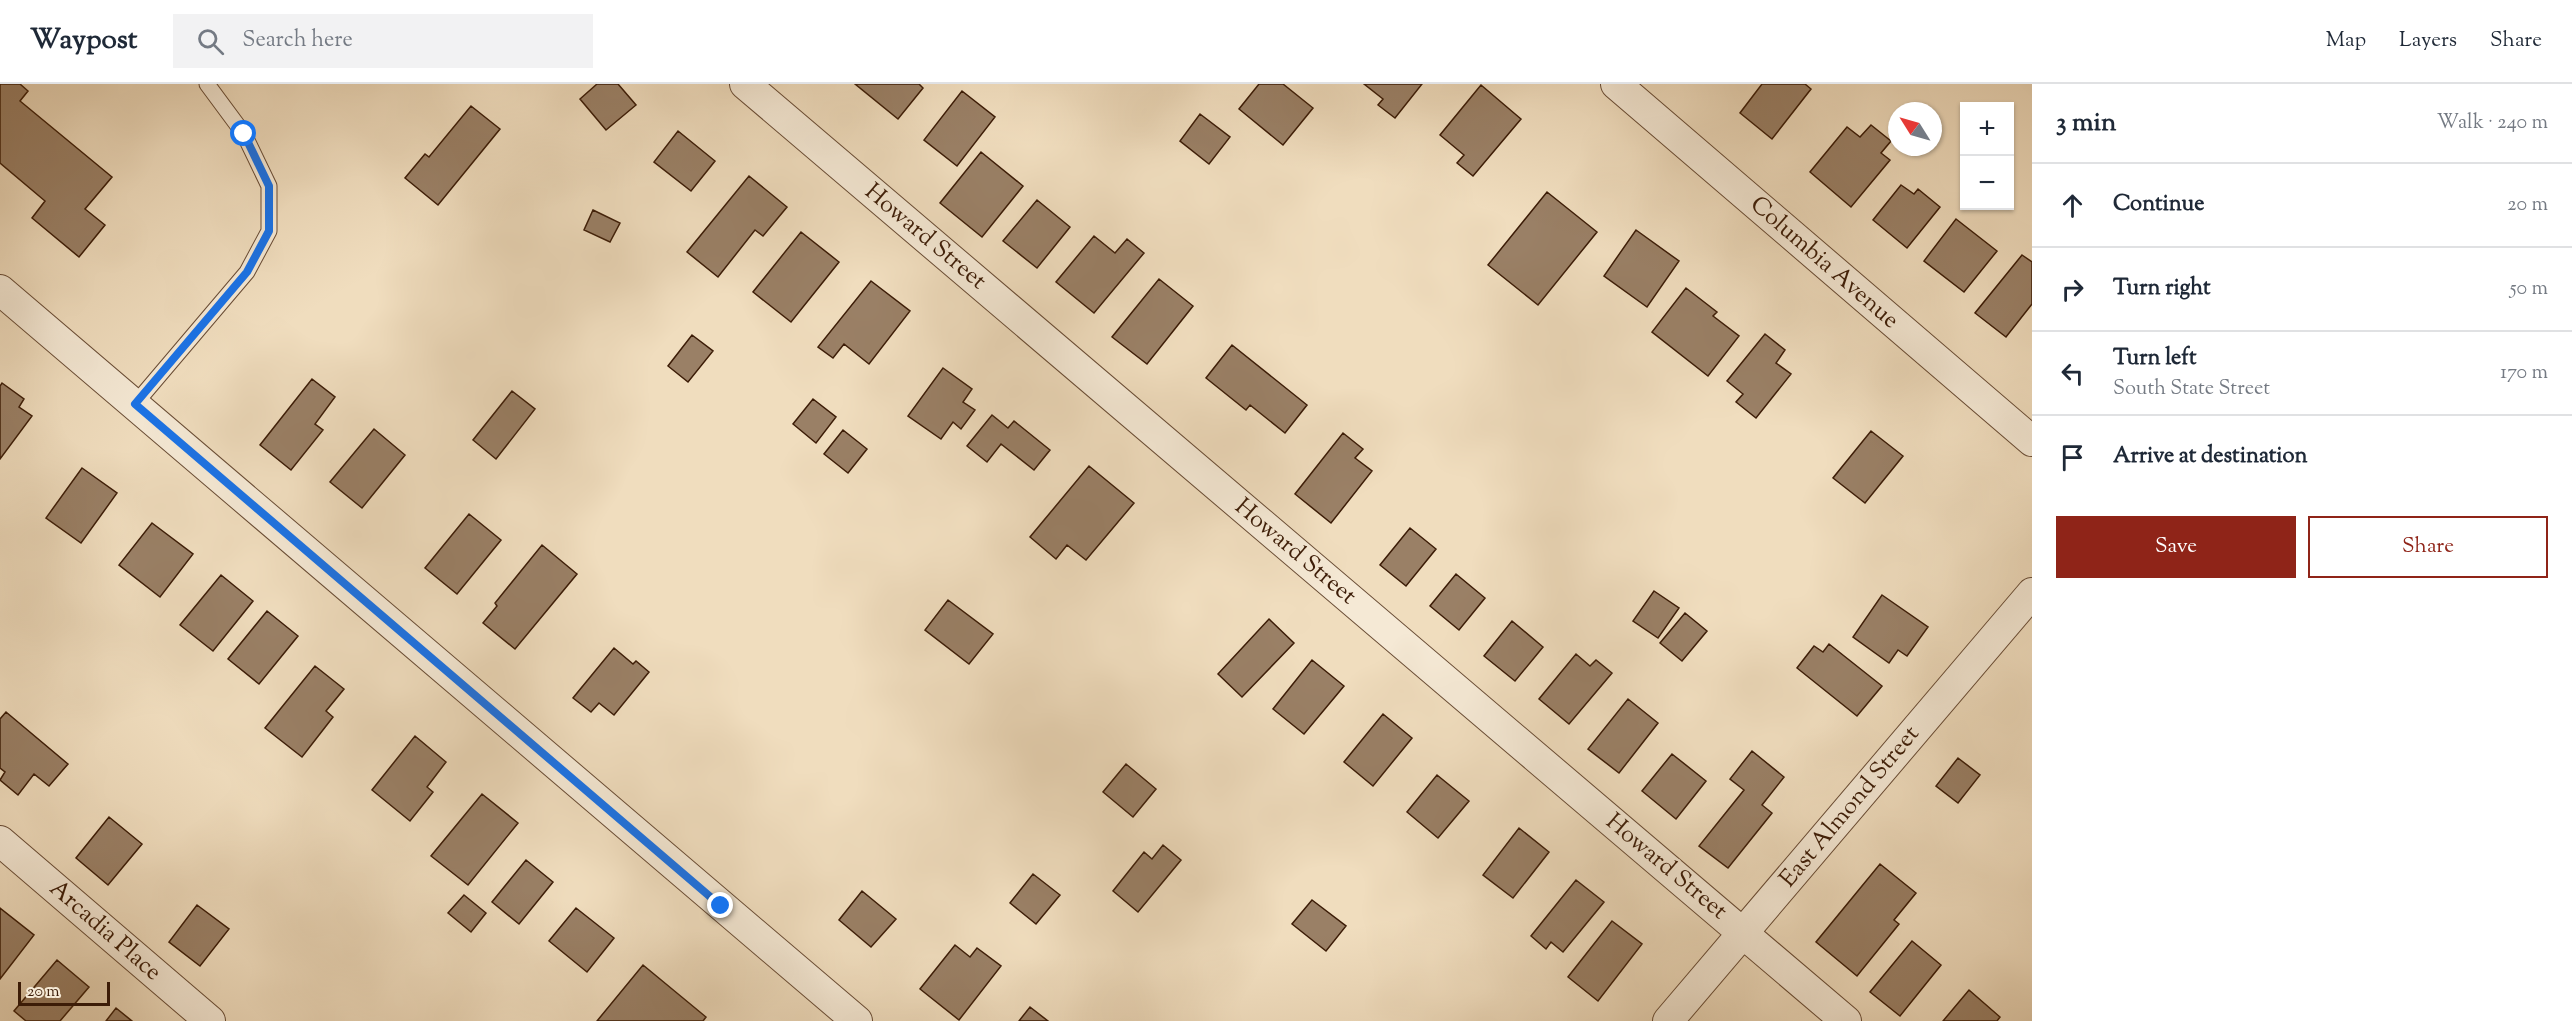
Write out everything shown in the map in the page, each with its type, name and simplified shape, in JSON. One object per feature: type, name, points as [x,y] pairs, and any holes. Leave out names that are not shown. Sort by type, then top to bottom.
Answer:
[{"type":"street","name":"Howard Street","points":[[745,84],[1846,1021]]},
{"type":"street","name":"Columbia Avenue","points":[[1616,84],[2032,441]]},
{"type":"street","points":[[0,290],[857,1021]]},
{"type":"street","name":"East Almond Street","points":[[1668,1021],[2032,593]]},
{"type":"street","name":"Arcadia Place","points":[[0,841],[210,1021]]},
{"type":"lane","points":[[135,404],[247,272],[269,231],[269,186],[244,134],[207,84]]},
{"type":"building","points":[[0,84],[20,84],[28,91],[20,101],[112,177],[85,209],[105,225],[79,257],[32,218],[45,201],[0,163]]},
{"type":"building","points":[[597,84],[618,84],[636,105],[606,130],[580,99]]},
{"type":"building","points":[[855,84],[919,84],[923,88],[898,119]]},
{"type":"building","points":[[1259,84],[1283,84],[1313,108],[1283,145],[1239,109]]},
{"type":"building","points":[[1364,84],[1422,84],[1395,118],[1378,105],[1383,99]]},
{"type":"building","points":[[1762,84],[1805,84],[1811,89],[1772,139],[1740,113]]},
{"type":"building","points":[[1481,85],[1521,119],[1473,176],[1457,163],[1464,155],[1440,135]]},
{"type":"building","points":[[962,91],[995,117],[957,166],[924,140]]},
{"type":"building","points":[[471,106],[500,129],[438,205],[405,178],[425,154],[429,157]]},
{"type":"building","points":[[1200,114],[1230,137],[1209,164],[1180,141]]},
{"type":"building","points":[[1871,125],[1888,139],[1888,145],[1881,153],[1890,160],[1851,207],[1810,172],[1847,127],[1860,137]]},
{"type":"building","points":[[678,131],[715,161],[691,191],[654,162]]},
{"type":"building","points":[[981,152],[1023,186],[982,237],[940,203]]},
{"type":"building","points":[[749,176],[787,207],[763,236],[755,230],[718,277],[687,252]]},
{"type":"building","points":[[1901,185],[1914,194],[1918,189],[1940,207],[1907,248],[1873,220]]},
{"type":"building","points":[[1547,192],[1597,232],[1538,305],[1488,265]]},
{"type":"building","points":[[1037,200],[1070,227],[1037,268],[1003,241]]},
{"type":"building","points":[[593,210],[620,223],[610,242],[584,230]]},
{"type":"building","points":[[1956,219],[1997,251],[1964,292],[1924,261]]},
{"type":"building","points":[[1636,230],[1679,261],[1647,307],[1604,276]]},
{"type":"building","points":[[801,232],[839,262],[791,322],[753,292]]},
{"type":"building","points":[[1094,236],[1115,253],[1127,239],[1144,253],[1094,313],[1056,282]]},
{"type":"building","points":[[2022,255],[2032,262],[2032,304],[2006,337],[1975,313]]},
{"type":"building","points":[[1159,279],[1193,306],[1147,364],[1112,337]]},
{"type":"building","points":[[871,281],[910,311],[869,364],[844,344],[833,358],[818,347]]},
{"type":"building","points":[[1686,288],[1717,312],[1713,316],[1739,336],[1708,376],[1652,332]]},
{"type":"building","points":[[1765,334],[1785,350],[1776,363],[1791,374],[1756,418],[1736,402],[1743,394],[1727,381]]},
{"type":"building","points":[[692,335],[713,351],[688,382],[668,366]]},
{"type":"building","points":[[1232,345],[1307,405],[1285,433],[1250,405],[1246,410],[1206,378]]},
{"type":"building","points":[[943,368],[972,389],[963,402],[975,410],[961,429],[953,422],[941,439],[908,416]]},
{"type":"building","points":[[312,379],[335,397],[315,424],[323,430],[291,470],[260,445]]},
{"type":"building","points":[[2,383],[24,399],[19,407],[32,416],[0,459],[0,386]]},
{"type":"building","points":[[512,391],[535,409],[496,459],[473,440]]},
{"type":"building","points":[[813,399],[836,417],[816,443],[793,424]]},
{"type":"building","points":[[992,415],[1008,428],[1014,421],[1050,450],[1034,470],[1001,444],[987,462],[967,446]]},
{"type":"building","points":[[374,429],[405,455],[362,508],[330,482]]},
{"type":"building","points":[[843,430],[867,449],[848,473],[824,454]]},
{"type":"building","points":[[1871,431],[1903,456],[1865,503],[1833,478]]},
{"type":"building","points":[[1343,433],[1363,449],[1355,458],[1372,471],[1331,523],[1295,494]]},
{"type":"building","points":[[1089,466],[1134,503],[1086,560],[1067,545],[1056,559],[1030,537]]},
{"type":"building","points":[[82,468],[117,493],[81,543],[46,518]]},
{"type":"building","points":[[469,514],[501,540],[457,594],[425,568]]},
{"type":"building","points":[[152,523],[193,554],[160,597],[119,565]]},
{"type":"building","points":[[1410,528],[1436,549],[1406,586],[1380,565]]},
{"type":"building","points":[[542,545],[577,574],[515,649],[483,623],[497,606],[495,603]]},
{"type":"building","points":[[1456,574],[1485,598],[1459,630],[1430,606]]},
{"type":"building","points":[[221,575],[253,601],[213,651],[180,625]]},
{"type":"building","points":[[1654,591],[1679,608],[1658,638],[1633,621]]},
{"type":"building","points":[[1882,595],[1928,627],[1907,656],[1898,650],[1889,663],[1853,637]]},
{"type":"building","points":[[948,600],[993,634],[969,664],[925,630]]},
{"type":"building","points":[[267,611],[298,636],[259,684],[228,659]]},
{"type":"building","points":[[1685,613],[1707,631],[1682,661],[1660,643]]},
{"type":"building","points":[[1269,619],[1294,643],[1242,697],[1218,674]]},
{"type":"building","points":[[1512,621],[1543,647],[1515,681],[1484,656]]},
{"type":"building","points":[[1829,644],[1882,686],[1857,716],[1797,668],[1814,646],[1823,652]]},
{"type":"building","points":[[614,648],[633,664],[636,661],[649,672],[614,715],[599,703],[591,712],[573,698]]},
{"type":"building","points":[[1576,654],[1590,666],[1596,660],[1612,673],[1569,724],[1539,699]]},
{"type":"building","points":[[1312,660],[1344,686],[1304,734],[1273,709]]},
{"type":"building","points":[[315,666],[344,689],[326,711],[333,717],[302,757],[265,728]]},
{"type":"building","points":[[1628,699],[1658,723],[1619,773],[1588,749]]},
{"type":"building","points":[[6,712],[68,764],[49,786],[34,774],[18,795],[0,780],[5,772],[0,768],[0,719]]},
{"type":"building","points":[[1383,714],[1412,738],[1373,786],[1344,762]]},
{"type":"building","points":[[415,736],[446,762],[427,787],[433,792],[410,821],[372,790]]},
{"type":"building","points":[[1752,751],[1784,777],[1762,805],[1772,813],[1728,868],[1699,846],[1744,790],[1730,779]]},
{"type":"building","points":[[1672,754],[1706,781],[1676,819],[1642,791]]},
{"type":"building","points":[[1958,758],[1980,775],[1958,803],[1936,786]]},
{"type":"building","points":[[1126,764],[1156,789],[1133,817],[1103,792]]},
{"type":"building","points":[[1437,775],[1469,801],[1438,838],[1407,812]]},
{"type":"building","points":[[482,794],[518,823],[468,885],[431,856]]},
{"type":"building","points":[[109,817],[142,844],[108,885],[76,858]]},
{"type":"building","points":[[1519,828],[1549,852],[1513,898],[1483,875]]},
{"type":"building","points":[[1163,845],[1181,860],[1138,912],[1113,891],[1144,852],[1152,859]]},
{"type":"building","points":[[526,860],[553,882],[519,924],[492,902]]},
{"type":"building","points":[[1880,864],[1916,893],[1894,920],[1899,924],[1857,976],[1816,942]]},
{"type":"building","points":[[1033,874],[1060,895],[1036,924],[1010,903]]},
{"type":"building","points":[[1576,880],[1604,902],[1563,952],[1551,942],[1546,949],[1531,936]]},
{"type":"building","points":[[862,891],[896,919],[871,947],[839,920]]},
{"type":"building","points":[[464,895],[486,913],[471,932],[448,913]]},
{"type":"building","points":[[1312,900],[1346,926],[1326,951],[1292,924]]},
{"type":"building","points":[[197,905],[229,929],[200,966],[169,942]]},
{"type":"building","points":[[0,908],[34,935],[0,979]]},
{"type":"building","points":[[576,908],[614,938],[587,972],[549,941]]},
{"type":"building","points":[[1612,921],[1642,944],[1598,1001],[1568,977]]},
{"type":"building","points":[[1912,941],[1941,965],[1900,1016],[1870,992]]},
{"type":"building","points":[[955,945],[970,957],[977,948],[1001,966],[959,1020],[920,989]]},
{"type":"building","points":[[57,960],[89,987],[60,1021],[26,1021],[14,1011]]},
{"type":"building","points":[[643,965],[706,1017],[703,1021],[597,1021]]},
{"type":"building","points":[[1969,990],[2000,1017],[1997,1021],[1943,1021]]},
{"type":"building","points":[[1030,1007],[1048,1021],[1019,1021]]},
{"type":"building","points":[[116,1008],[132,1021],[106,1021]]},
{"type":"route","points":[[244,134],[269,186],[269,231],[247,272],[135,404],[721,906]]}]
